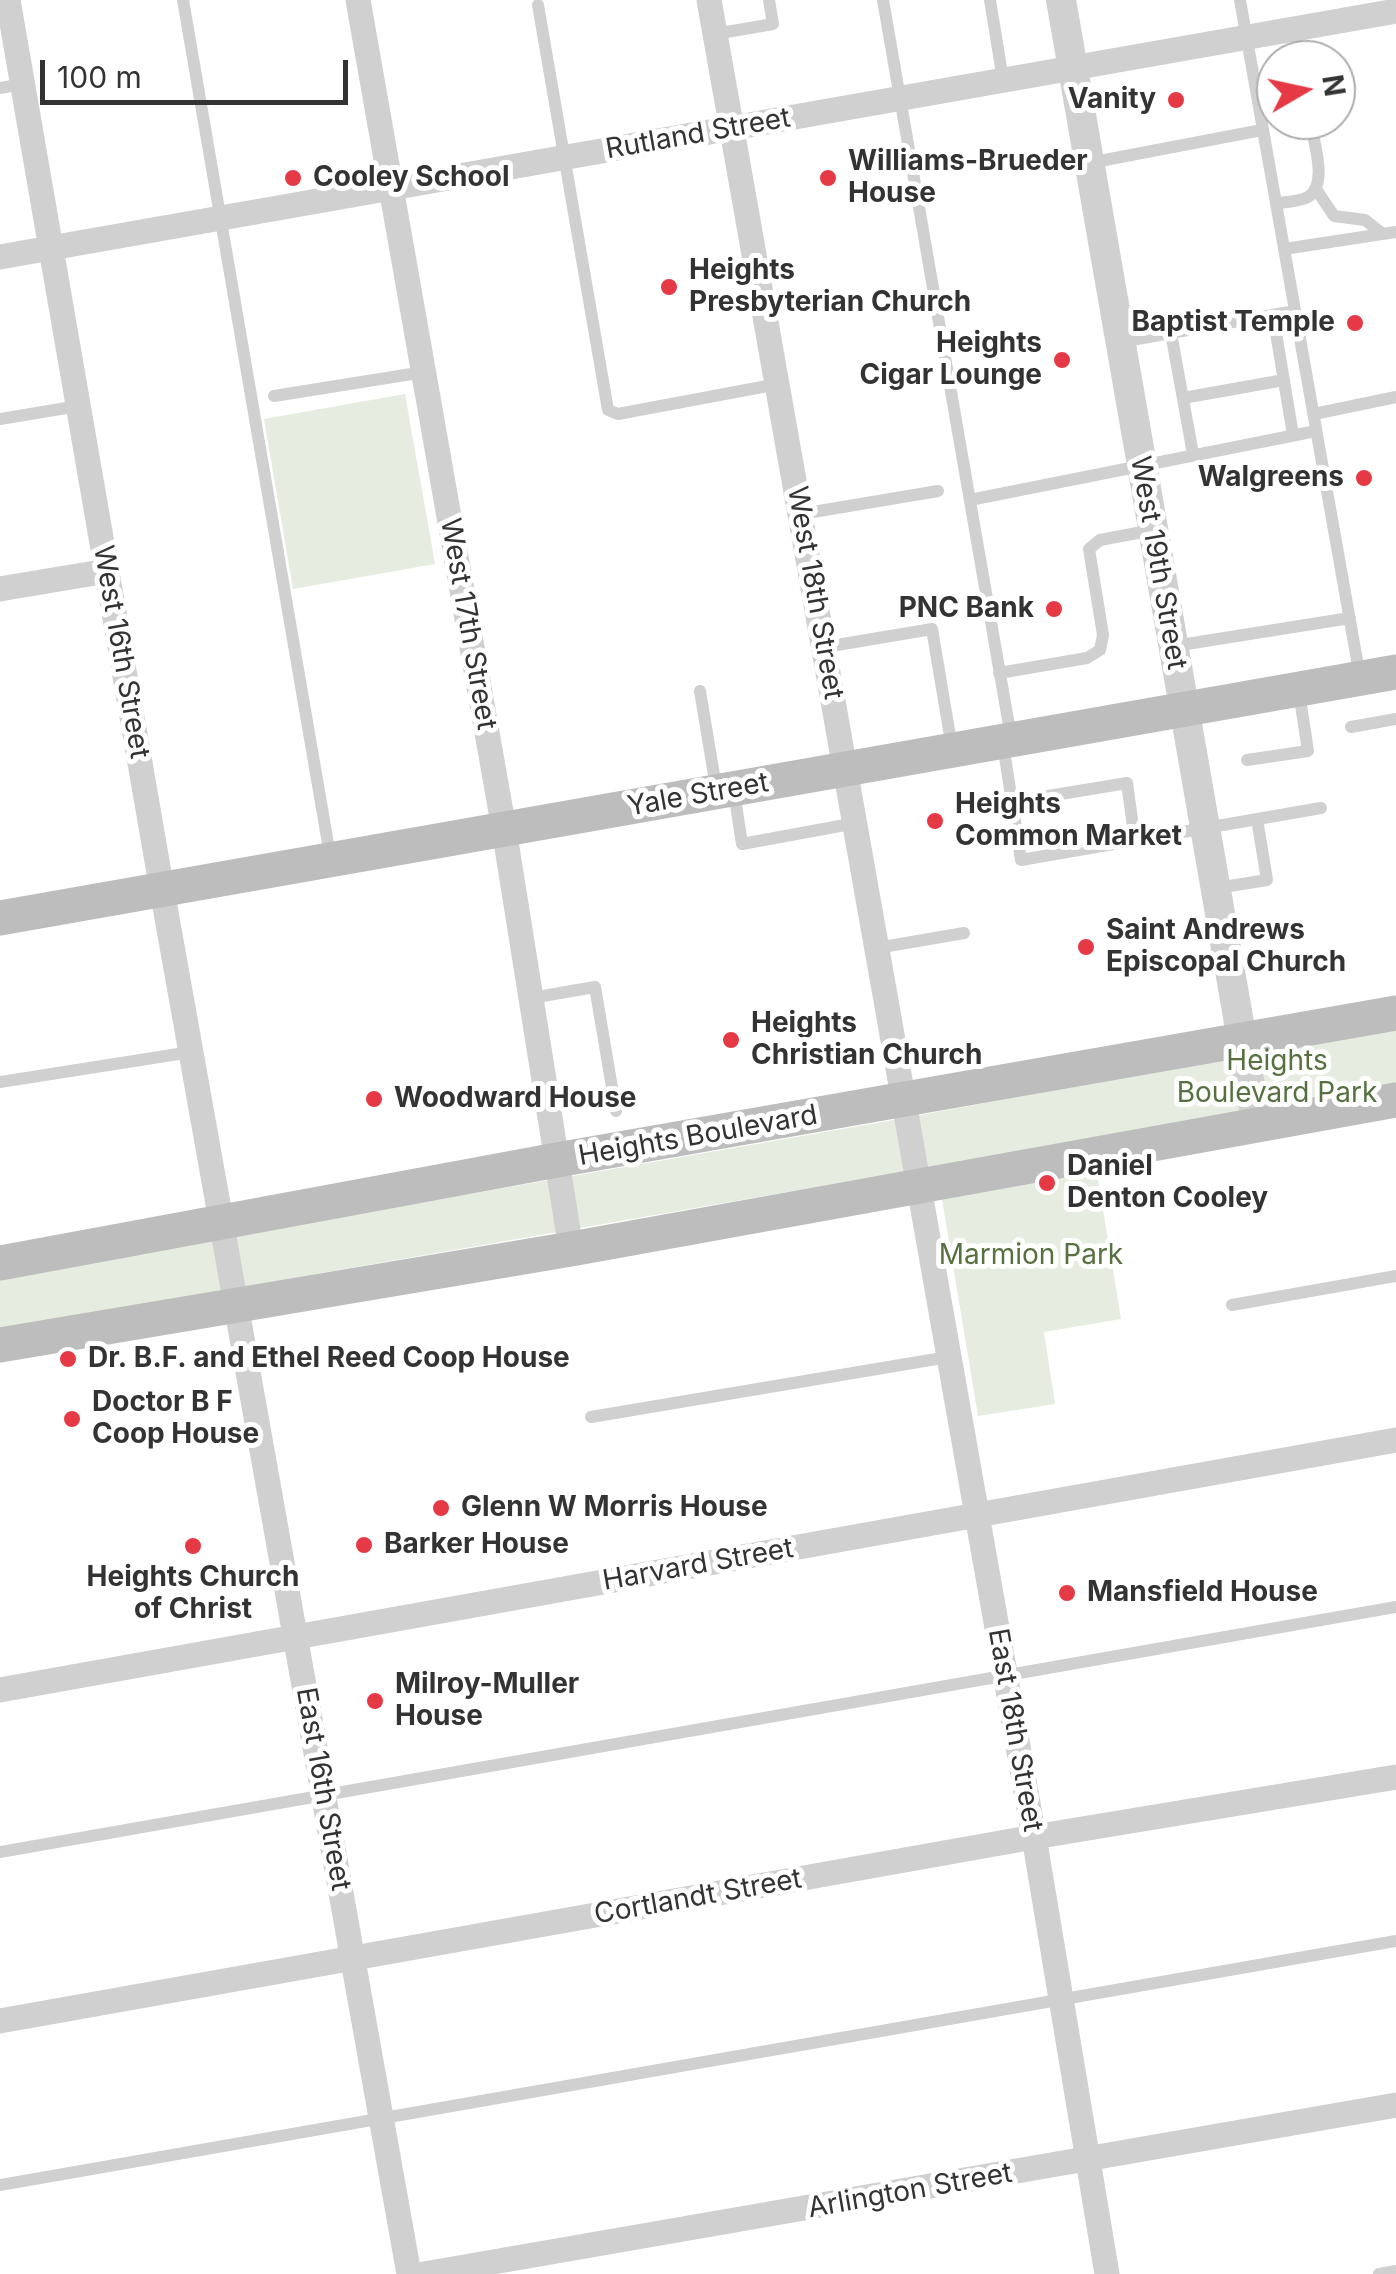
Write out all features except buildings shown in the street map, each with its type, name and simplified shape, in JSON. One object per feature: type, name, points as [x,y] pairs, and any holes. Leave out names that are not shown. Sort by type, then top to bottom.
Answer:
[{"type":"main road","name":"Yale Street","points":[[0,918],[1396,672]]},
{"type":"main road","name":"Heights Boulevard","points":[[0,1263],[557,1160],[1396,1013]]},
{"type":"main road","points":[[0,1345],[571,1248],[1396,1100]]},
{"type":"street","name":"West 16th Street","points":[[8,0],[11,86],[51,248],[236,1304]]},
{"type":"street","name":"West 17th Street","points":[[358,0],[504,829],[571,1248]]},
{"type":"street","name":"West 18th Street","points":[[709,0],[917,1186]]},
{"type":"street","name":"West 19th Street","points":[[1060,0],[1257,1126]]},
{"type":"street","name":"Rutland Street","points":[[0,257],[1396,11]]},
{"type":"street","points":[[0,589],[107,570]]},
{"type":"street","name":"East 18th Street","points":[[917,1186],[1006,1676],[1107,2274]]},
{"type":"street","name":"East 16th Street","points":[[236,1304],[409,2274]]},
{"type":"street","name":"Harvard Street","points":[[0,1690],[1396,1440]]},
{"type":"street","name":"Cortlandt Street","points":[[0,2021],[1034,1837],[1396,1777]]},
{"type":"street","name":"Arlington Street","points":[[424,2274],[1396,2105]]},
{"type":"lane","points":[[182,0],[331,860]]},
{"type":"lane","points":[[716,34],[773,24],[769,0]]},
{"type":"lane","points":[[883,0],[1000,672],[1020,860],[1321,808]]},
{"type":"lane","points":[[990,0],[1003,80]]},
{"type":"lane","points":[[1240,0],[1256,96]]},
{"type":"lane","points":[[538,4],[608,410],[618,414],[778,384]]},
{"type":"lane","points":[[1295,29],[1297,40]]},
{"type":"lane","points":[[1089,164],[1256,131]]},
{"type":"lane","points":[[1264,140],[1360,678]]},
{"type":"lane","points":[[1276,203],[1308,197],[1316,189],[1319,177],[1313,140]]},
{"type":"lane","points":[[1316,189],[1334,216],[1365,220],[1390,233]]},
{"type":"lane","points":[[1284,250],[1390,233]]},
{"type":"lane","points":[[1120,342],[1295,311]]},
{"type":"lane","points":[[1272,316],[1293,435]]},
{"type":"lane","points":[[1171,333],[1193,454]]},
{"type":"lane","points":[[274,396],[424,372]]},
{"type":"lane","points":[[1183,398],[1284,380]]},
{"type":"lane","points":[[1314,414],[1396,397]]},
{"type":"lane","points":[[0,419],[78,406]]},
{"type":"lane","points":[[970,500],[1316,431]]},
{"type":"lane","points":[[801,514],[938,491]]},
{"type":"lane","points":[[1000,672],[1087,658],[1100,650],[1102,635],[1090,548],[1100,540],[1152,530]]},
{"type":"lane","points":[[1173,646],[1350,618]]},
{"type":"lane","points":[[825,646],[932,629],[952,750]]},
{"type":"lane","points":[[1247,760],[1308,751],[1298,690]]},
{"type":"lane","points":[[700,691],[742,844],[856,823]]},
{"type":"lane","points":[[1351,727],[1396,720]]},
{"type":"lane","points":[[1012,802],[1127,783],[1136,840]]},
{"type":"lane","points":[[1214,888],[1267,880],[1258,819]]},
{"type":"lane","points":[[877,948],[964,933]]},
{"type":"lane","points":[[531,998],[595,987],[616,1111]]},
{"type":"lane","points":[[0,1082],[191,1052]]},
{"type":"lane","points":[[1232,1305],[1396,1276]]},
{"type":"lane","points":[[591,1417],[948,1357]]},
{"type":"lane","points":[[0,1852],[1396,1608]]},
{"type":"lane","points":[[0,2185],[1396,1940]]},
{"type":"lane","points":[[1379,2274],[1396,2271]]},
{"type":"green space","points":[[405,394],[435,564],[293,589],[264,419]]},
{"type":"green space","name":"Heights Boulevard Park","points":[[1396,1027],[1396,1086],[0,1329],[0,1276],[888,1121]]},
{"type":"green space","name":"Marmion Park","points":[[1096,1167],[1121,1319],[1044,1332],[1055,1404],[978,1416],[941,1193]]},
{"type":"place","name":"Vanity","points":[[1176,100]]},
{"type":"place","name":"Cooley School","points":[[293,178]]},
{"type":"place","name":"Williams-Brueder House","points":[[828,178]]},
{"type":"place","name":"Heights Presbyterian Church","points":[[669,287]]},
{"type":"place","name":"Baptist Temple","points":[[1355,323]]},
{"type":"place","name":"Heights Cigar Lounge","points":[[1062,360]]},
{"type":"place","name":"Walgreens","points":[[1364,478]]},
{"type":"place","name":"PNC Bank","points":[[1054,609]]},
{"type":"place","name":"Heights Common Market","points":[[935,821]]},
{"type":"place","name":"Saint Andrews Episcopal Church","points":[[1086,947]]},
{"type":"place","name":"Heights Christian Church","points":[[731,1040]]},
{"type":"place","name":"Woodward House","points":[[374,1099]]},
{"type":"place","name":"Daniel Denton Cooley","points":[[1047,1183]]},
{"type":"place","name":"Dr. B.F. and Ethel Reed Coop House","points":[[68,1359]]},
{"type":"place","name":"Doctor B F Coop House","points":[[72,1419]]},
{"type":"place","name":"Glenn W Morris House","points":[[441,1508]]},
{"type":"place","name":"Barker House","points":[[364,1545]]},
{"type":"place","name":"Heights Church of Christ","points":[[193,1546]]},
{"type":"place","name":"Mansfield House","points":[[1067,1593]]},
{"type":"place","name":"Milroy-Muller House","points":[[375,1701]]}]
